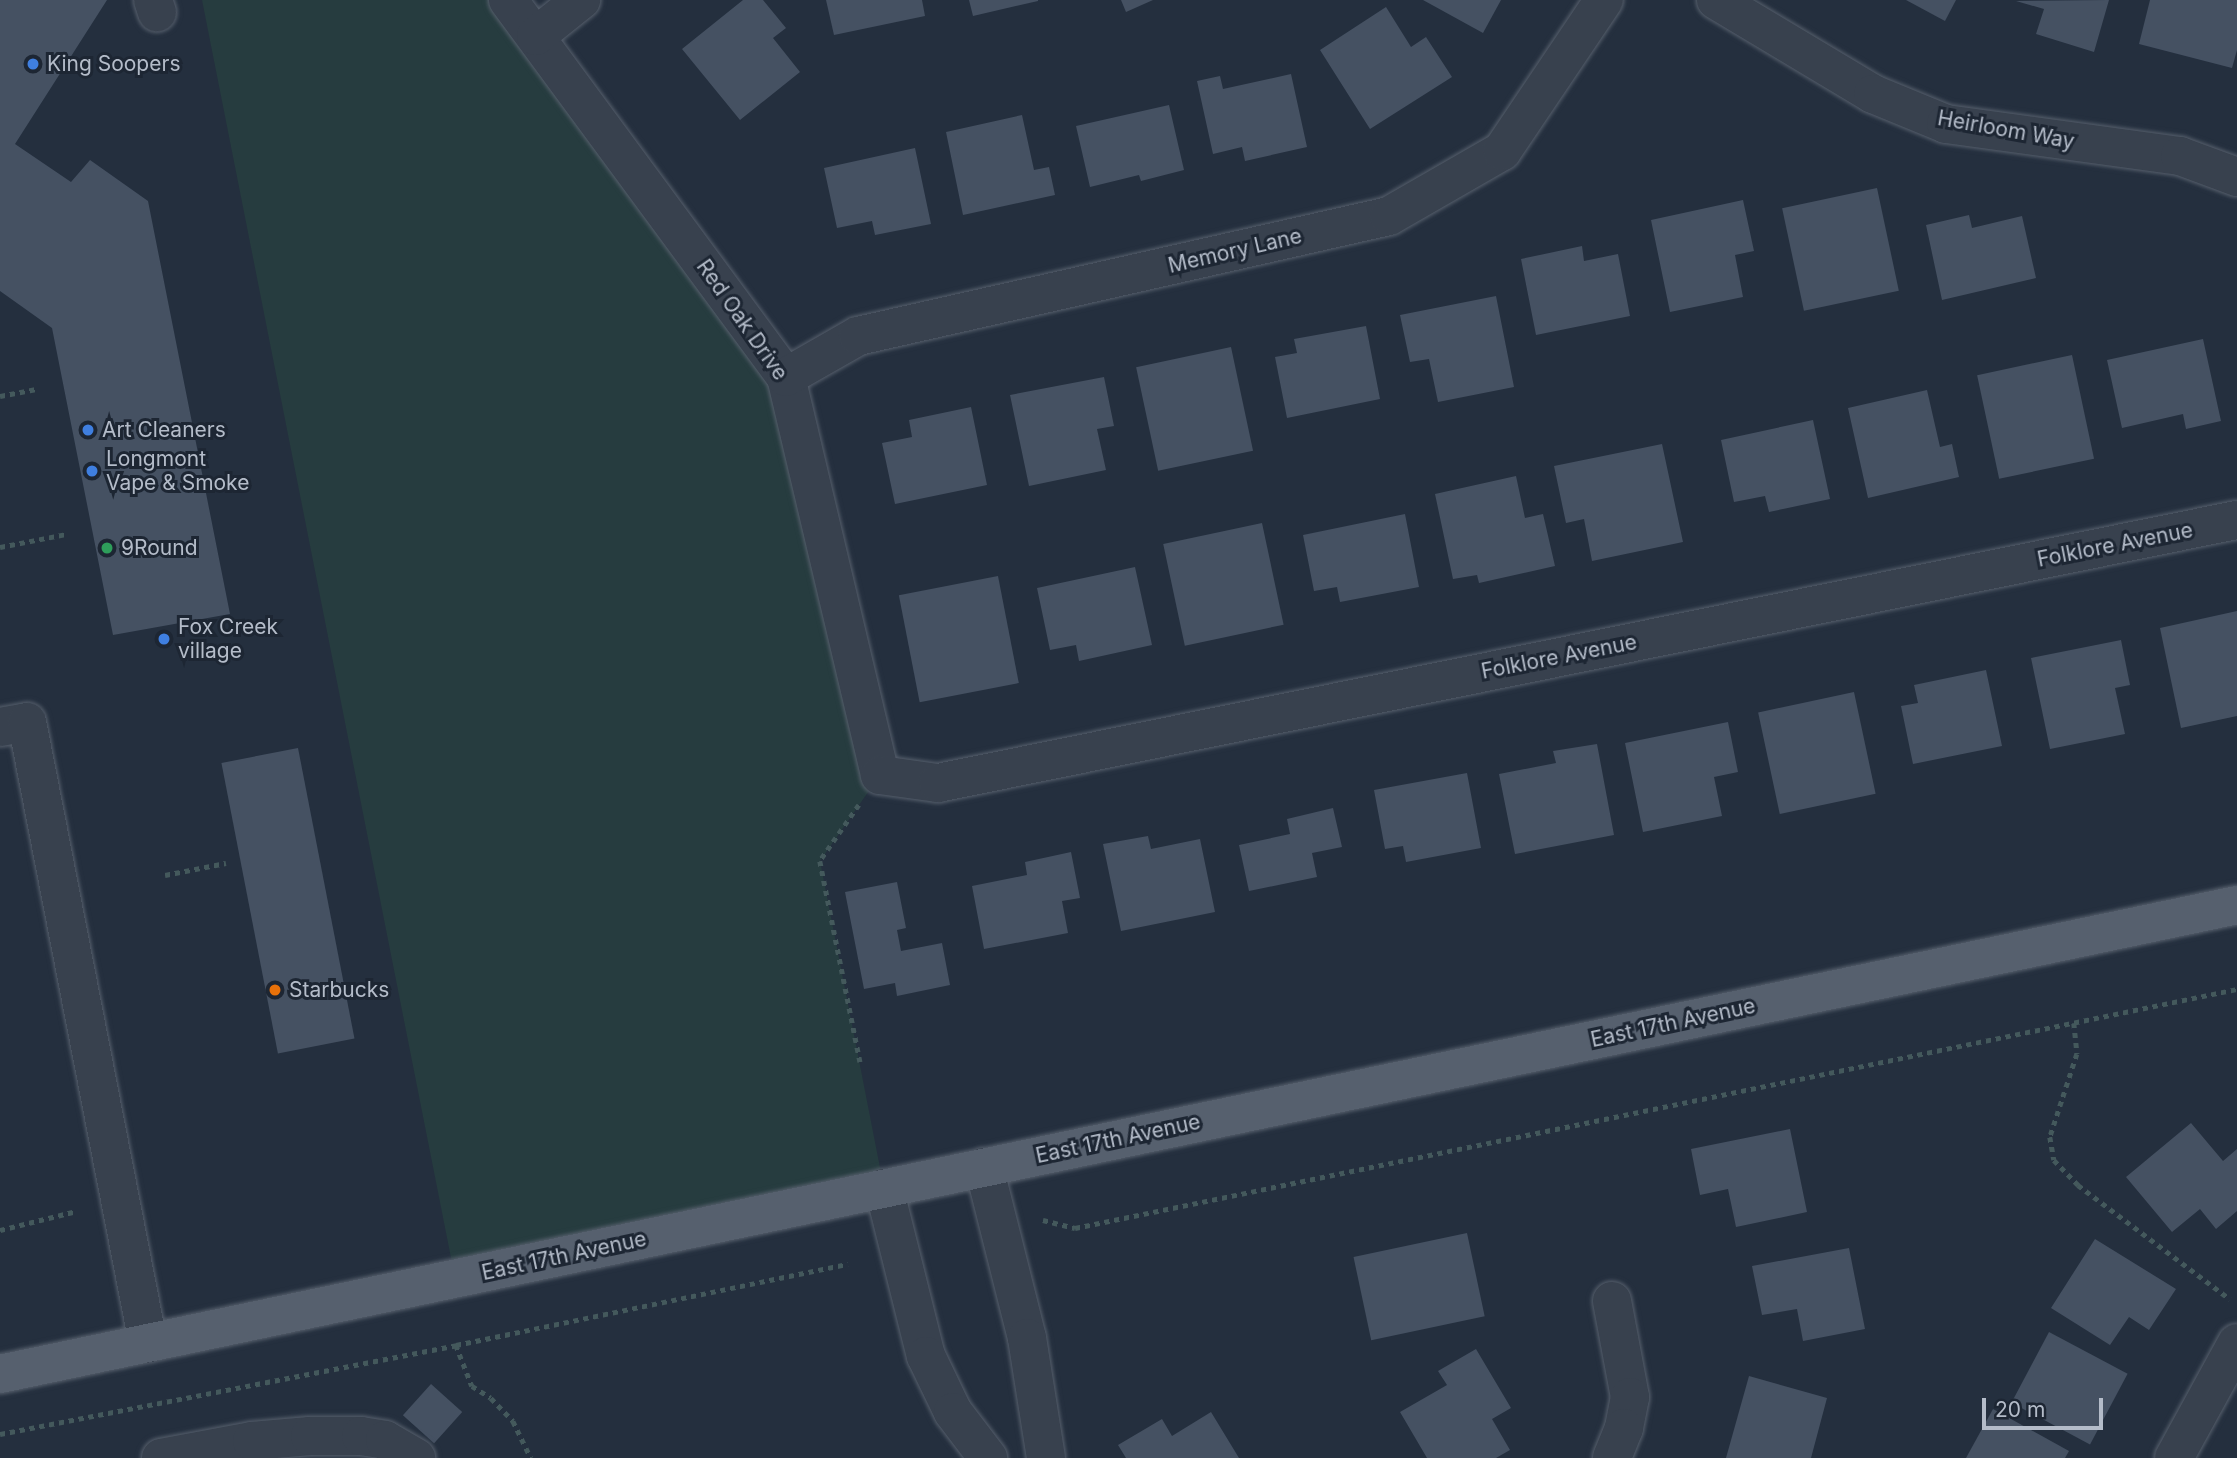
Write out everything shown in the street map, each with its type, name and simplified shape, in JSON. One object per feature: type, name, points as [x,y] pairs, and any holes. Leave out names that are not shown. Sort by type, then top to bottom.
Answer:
[{"type":"main road","name":"East 17th Avenue","points":[[0,1374],[2237,905]]},
{"type":"street","name":"Red Oak Drive","points":[[508,0],[786,377],[871,788]]},
{"type":"street","points":[[536,36],[581,0]]},
{"type":"street","name":"Memory Lane","points":[[786,377],[858,336],[1389,216],[1502,150],[1604,0]]},
{"type":"street","name":"Heirloom Way","points":[[1716,0],[1873,94],[1946,124],[2180,156],[2237,177]]},
{"type":"street","name":"Folklore Avenue","points":[[871,788],[938,783],[2237,520]]},
{"type":"street","points":[[0,727],[27,722],[148,1343]]},
{"type":"street","points":[[984,1167],[1027,1338],[1046,1458]]},
{"type":"street","points":[[884,1188],[926,1356],[953,1412],[988,1458]]},
{"type":"street","points":[[1612,1301],[1630,1397],[1624,1428],[1612,1458]]},
{"type":"street","points":[[2174,1458],[2237,1343]]},
{"type":"street","points":[[161,1458],[252,1441],[361,1436],[386,1440],[416,1458]]},
{"type":"path","points":[[0,396],[36,389]]},
{"type":"path","points":[[0,547],[66,534]]},
{"type":"path","points":[[860,1062],[820,861],[871,788]]},
{"type":"path","points":[[165,874],[226,863]]},
{"type":"path","points":[[1043,1220],[1075,1228],[2237,989]]},
{"type":"path","points":[[2074,1023],[2077,1054],[2052,1129],[2052,1156],[2078,1185],[2230,1299]]},
{"type":"path","points":[[0,1230],[77,1211]]},
{"type":"path","points":[[0,1434],[456,1345],[848,1264]]},
{"type":"path","points":[[456,1345],[472,1386],[491,1398],[513,1421],[531,1458]]},
{"type":"green space","points":[[202,0],[508,0],[786,377],[880,775],[820,861],[884,1188],[455,1278]]},
{"type":"building","points":[[0,0],[107,0],[15,144],[71,182],[90,160],[148,201],[230,614],[113,635],[52,328],[0,291]]},
{"type":"building","points":[[743,0],[763,0],[786,28],[773,38],[800,72],[740,120],[682,49]]},
{"type":"building","points":[[826,0],[922,0],[925,16],[834,35]]},
{"type":"building","points":[[969,0],[1038,0],[1038,1],[973,16]]},
{"type":"building","points":[[1121,0],[1153,0],[1126,12]]},
{"type":"building","points":[[1423,0],[1501,0],[1483,33]]},
{"type":"building","points":[[1906,0],[1956,0],[1945,21]]},
{"type":"building","points":[[2109,0],[2094,52],[2036,34],[2044,9],[2016,1]]},
{"type":"building","points":[[2150,0],[2237,0],[2237,50],[2232,68],[2139,44]]},
{"type":"building","points":[[1386,7],[1411,47],[1426,37],[1452,77],[1370,129],[1320,50]]},
{"type":"building","points":[[1291,74],[1307,147],[1245,161],[1242,147],[1213,154],[1197,81],[1220,76],[1223,89]]},
{"type":"building","points":[[1169,105],[1184,170],[1141,181],[1139,175],[1090,187],[1076,126]]},
{"type":"building","points":[[1022,115],[1034,170],[1049,167],[1055,195],[963,215],[946,132]]},
{"type":"building","points":[[915,148],[931,224],[875,235],[872,221],[837,228],[824,168]]},
{"type":"building","points":[[1877,188],[1899,291],[1804,311],[1782,208]]},
{"type":"building","points":[[1743,200],[1754,251],[1735,255],[1743,297],[1670,312],[1651,220]]},
{"type":"building","points":[[1969,215],[1972,228],[2022,216],[2036,278],[1942,300],[1926,225]]},
{"type":"building","points":[[1582,246],[1584,261],[1618,254],[1630,316],[1536,335],[1521,259]]},
{"type":"building","points":[[1496,296],[1514,387],[1438,402],[1429,359],[1410,362],[1400,315]]},
{"type":"building","points":[[1366,326],[1380,399],[1287,418],[1275,357],[1297,353],[1294,339]]},
{"type":"building","points":[[2203,339],[2221,421],[2186,429],[2183,414],[2122,428],[2107,360]]},
{"type":"building","points":[[1231,347],[1253,451],[1158,471],[1136,367]]},
{"type":"building","points":[[2072,355],[2094,459],[1999,479],[1977,375]]},
{"type":"building","points":[[1104,377],[1114,426],[1097,429],[1106,470],[1029,486],[1010,395]]},
{"type":"building","points":[[1927,390],[1940,447],[1952,444],[1959,477],[1868,498],[1848,408]]},
{"type":"building","points":[[971,407],[987,485],[895,504],[882,443],[912,437],[909,420]]},
{"type":"building","points":[[1813,420],[1830,499],[1769,512],[1765,496],[1734,502],[1721,440]]},
{"type":"building","points":[[1662,444],[1683,542],[1592,561],[1584,519],[1566,523],[1554,466]]},
{"type":"building","points":[[1516,476],[1525,518],[1543,514],[1555,566],[1479,583],[1477,575],[1453,579],[1435,494]]},
{"type":"building","points":[[1405,514],[1419,587],[1340,602],[1337,587],[1314,591],[1303,535]]},
{"type":"building","points":[[1262,523],[1284,625],[1185,646],[1163,544]]},
{"type":"building","points":[[1135,567],[1152,645],[1079,661],[1076,645],[1050,650],[1037,588]]},
{"type":"building","points":[[998,576],[1019,683],[920,702],[899,595]]},
{"type":"building","points":[[2237,611],[2237,716],[2181,728],[2160,628]]},
{"type":"building","points":[[2121,640],[2130,685],[2115,688],[2125,734],[2050,749],[2031,658]]},
{"type":"building","points":[[1986,670],[2002,746],[1913,764],[1901,706],[1918,703],[1914,685]]},
{"type":"building","points":[[1854,692],[1876,794],[1780,814],[1758,712]]},
{"type":"building","points":[[1728,722],[1738,772],[1714,777],[1722,816],[1643,832],[1625,743]]},
{"type":"building","points":[[1597,744],[1614,835],[1515,854],[1499,774],[1556,763],[1553,751]]},
{"type":"building","points":[[298,748],[354,1039],[278,1053],[221,763]]},
{"type":"building","points":[[1467,773],[1481,848],[1406,862],[1403,846],[1385,849],[1374,790]]},
{"type":"building","points":[[1333,808],[1342,847],[1312,853],[1317,877],[1249,891],[1239,845],[1290,834],[1287,819]]},
{"type":"building","points":[[1148,836],[1151,849],[1200,839],[1215,912],[1121,931],[1103,844]]},
{"type":"building","points":[[1071,852],[1080,898],[1062,901],[1068,933],[984,949],[972,886],[1027,875],[1025,862]]},
{"type":"building","points":[[897,882],[906,928],[897,930],[901,951],[942,943],[950,985],[897,996],[895,983],[864,989],[845,892]]},
{"type":"building","points":[[2191,1123],[2223,1161],[2237,1149],[2237,1211],[2216,1229],[2200,1209],[2172,1232],[2126,1177]]},
{"type":"building","points":[[1790,1129],[1807,1212],[1736,1227],[1728,1189],[1700,1195],[1691,1149]]},
{"type":"building","points":[[1467,1233],[1485,1316],[1371,1340],[1354,1257]]},
{"type":"building","points":[[2095,1239],[2176,1289],[2149,1330],[2129,1317],[2110,1345],[2051,1308]]},
{"type":"building","points":[[1849,1248],[1865,1329],[1803,1341],[1797,1309],[1762,1315],[1752,1266]]},
{"type":"building","points":[[2049,1332],[2128,1374],[2090,1444],[2011,1403]]},
{"type":"building","points":[[1476,1349],[1511,1408],[1492,1419],[1510,1450],[1496,1458],[1427,1458],[1400,1412],[1447,1385],[1438,1371]]},
{"type":"building","points":[[1749,1376],[1827,1398],[1811,1458],[1726,1458]]},
{"type":"building","points":[[431,1384],[462,1412],[434,1443],[403,1415]]},
{"type":"building","points":[[1993,1409],[2069,1451],[2065,1458],[1966,1458]]},
{"type":"building","points":[[1211,1412],[1239,1458],[1126,1458],[1118,1445],[1162,1419],[1172,1436]]},
{"type":"place","name":"King Soopers","points":[[33,64]]},
{"type":"place","name":"Art Cleaners","points":[[88,430]]},
{"type":"place","name":"Longmont Vape & Smoke","points":[[92,471]]},
{"type":"place","name":"9Round","points":[[107,548]]},
{"type":"place","name":"Fox Creek village","points":[[164,639]]},
{"type":"place","name":"Starbucks","points":[[275,990]]}]
